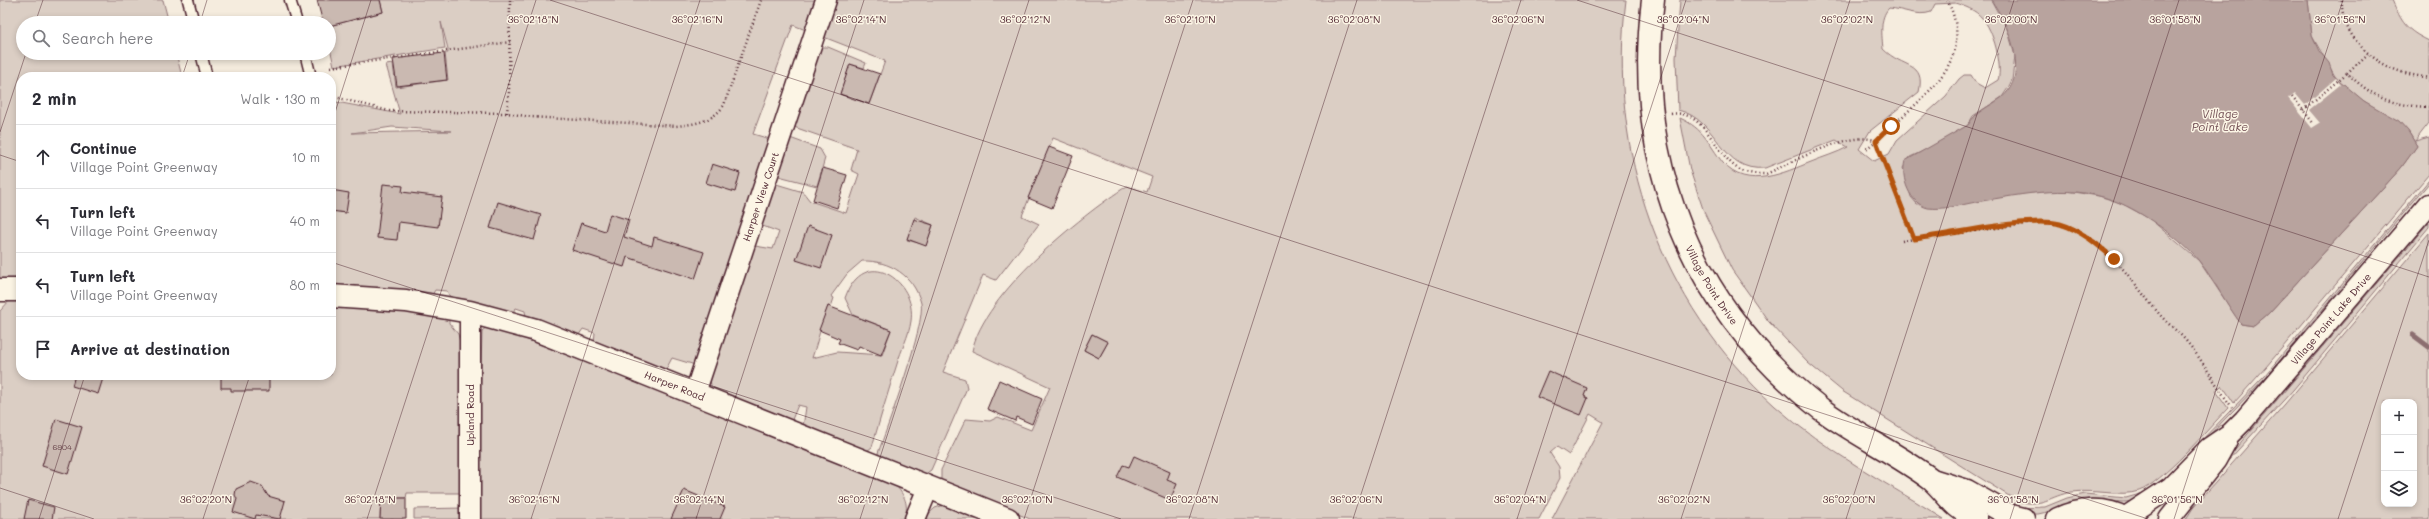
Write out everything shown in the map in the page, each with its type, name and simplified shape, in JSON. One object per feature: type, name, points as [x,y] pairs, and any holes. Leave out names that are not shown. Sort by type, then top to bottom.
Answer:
[{"type":"street","name":"Harper View Court","points":[[695,393],[826,0]]},
{"type":"street","name":"Village Point Drive","points":[[1653,0],[1649,60],[1651,117],[1665,185],[1685,239],[1712,291],[1743,332],[1784,378],[1822,410],[1932,480],[1958,507],[1976,519]]},
{"type":"street","name":"Village Point Lake Drive","points":[[2125,518],[2171,487],[2209,448],[2231,433],[2295,363],[2429,204]]},
{"type":"street","points":[[0,290],[16,290]]},
{"type":"street","name":"Harper Road","points":[[336,296],[406,301],[470,312],[536,330],[1008,519]]},
{"type":"street","name":"Upland Road","points":[[470,312],[470,519]]},
{"type":"street","name":"Village Point Lake Drive","points":[[2169,519],[2216,460],[2231,433]]},
{"type":"street","name":"Village Point Drive","points":[[1932,480],[1967,491],[2011,516],[2023,519]]},
{"type":"street","points":[[915,519],[928,488]]},
{"type":"street","points":[[2058,519],[2070,513],[2088,510],[2107,512],[2125,518]]},
{"type":"lane","points":[[188,0],[192,16]]},
{"type":"lane","points":[[290,0],[295,16]]},
{"type":"lane","points":[[203,60],[206,72]]},
{"type":"lane","points":[[307,60],[310,72]]},
{"type":"path","points":[[507,113],[510,0]]},
{"type":"path","points":[[336,97],[389,111],[507,113],[531,117],[676,126],[711,118],[724,105],[761,0]]},
{"type":"path","points":[[1866,148],[1876,141],[1938,84],[1949,64],[1957,34],[1955,20],[1947,0]]},
{"type":"path","points":[[2342,0],[2344,20],[2350,32],[2368,54],[2395,70],[2429,78]]},
{"type":"path","points":[[331,67],[510,42]]},
{"type":"path","points":[[2303,110],[2368,54]]},
{"type":"path","points":[[2347,73],[2366,90],[2388,102],[2429,107]]},
{"type":"path","points":[[2292,96],[2314,124]]},
{"type":"path","points":[[1651,117],[1676,113],[1685,115],[1711,136],[1732,163],[1741,170],[1754,174],[1766,174],[1842,142],[1870,137],[1876,141],[1884,157],[1914,239]]},
{"type":"path","points":[[1902,241],[2041,222],[2060,224],[2072,228],[2114,259],[2161,316],[2187,342],[2232,407]]},
{"type":"shaded area","points":[[0,0],[163,0],[167,16],[16,16],[16,60],[178,60],[181,72],[16,72],[16,280],[0,279]]},
{"type":"shaded area","points":[[380,0],[1626,0],[1622,57],[1625,113],[1634,168],[1650,221],[1672,272],[1701,320],[1735,365],[1775,406],[1794,422],[1835,452],[1944,519],[1552,519],[1603,422],[1590,414],[1569,455],[1557,447],[1550,453],[1559,467],[1560,478],[1539,519],[1030,519],[941,482],[941,470],[966,419],[990,421],[998,417],[1031,430],[1050,387],[972,351],[980,329],[995,306],[1014,282],[1036,259],[1084,217],[1127,186],[1147,192],[1152,177],[1053,138],[1022,216],[1039,224],[996,280],[983,275],[943,372],[965,379],[967,388],[931,470],[924,475],[879,458],[878,453],[905,376],[918,332],[921,314],[921,303],[918,293],[913,285],[899,272],[882,263],[862,261],[847,274],[831,296],[834,298],[831,307],[828,306],[823,319],[812,358],[837,352],[882,355],[891,330],[853,315],[845,298],[854,282],[864,273],[876,271],[887,274],[898,281],[906,293],[911,306],[910,327],[872,447],[867,451],[803,427],[806,407],[798,405],[791,422],[712,390],[710,380],[712,370],[672,358],[665,371],[594,342],[595,333],[583,329],[578,336],[526,317],[525,311],[516,308],[512,313],[450,297],[447,291],[435,290],[432,295],[336,285],[336,102],[400,114],[386,65],[393,64],[396,87],[448,80],[445,53],[448,53],[448,49],[441,22],[445,48],[334,66],[333,60],[336,60],[336,24],[383,12]],"holes":[[[793,25],[885,61],[869,104],[840,94],[850,64],[864,68],[866,63],[828,47],[817,47],[794,127],[857,149],[851,170],[859,174],[846,213],[810,201],[803,192],[773,183],[760,225],[779,232],[773,249],[737,243],[770,139],[753,134]],[[392,127],[452,131],[352,133]],[[915,217],[933,225],[926,245],[907,240]],[[1092,334],[1108,342],[1099,358],[1084,350]]]},
{"type":"shaded area","points":[[1680,0],[1991,0],[2008,31],[2015,56],[2012,80],[2002,97],[1973,116],[1968,125],[1932,147],[1910,157],[1903,168],[1911,197],[1917,204],[2060,190],[2099,196],[2121,203],[2150,219],[2199,261],[2241,324],[2254,326],[2269,313],[2401,168],[2417,146],[2408,131],[2345,88],[2336,78],[2312,36],[2308,0],[2392,0],[2399,15],[2406,25],[2415,33],[2429,41],[2429,123],[2415,141],[2429,137],[2429,174],[2234,403],[2222,385],[2216,391],[2228,408],[2185,454],[2160,478],[2139,491],[2132,493],[2080,491],[2064,494],[2046,501],[2026,503],[2017,501],[1842,391],[1808,363],[1769,322],[1732,270],[1704,212],[1690,170],[1680,118],[1688,122],[1700,132],[1723,163],[1733,171],[1743,176],[1755,178],[1778,174],[1848,147],[1836,140],[1765,168],[1750,167],[1738,162],[1729,154],[1703,124],[1692,116],[1678,110],[1676,58]],"holes":[[[1955,3],[1977,13],[1990,30],[1998,57],[1998,80],[1985,88],[1976,83],[1971,75],[1964,75],[1946,96],[1897,140],[1889,154],[1874,161],[1859,149],[1870,131],[1919,92],[1920,82],[1919,75],[1916,70],[1898,60],[1883,49],[1882,22],[1886,12],[1889,8],[1921,14],[1931,12],[1935,4]]]},
{"type":"shaded area","points":[[790,138],[820,149],[825,158],[817,186],[771,174]]},
{"type":"shaded area","points":[[2429,180],[2429,183],[2266,377],[2157,489],[2159,484],[2265,375]]},
{"type":"shaded area","points":[[2429,222],[2429,227],[2293,390],[2183,510]]},
{"type":"shaded area","points":[[2429,233],[2429,519],[2186,519],[2193,508],[2285,404]]},
{"type":"shaded area","points":[[16,299],[16,380],[336,380],[336,304],[449,317],[449,323],[458,334],[463,356],[462,493],[407,493],[406,498],[381,498],[380,519],[0,519],[0,311],[10,300]]},
{"type":"shaded area","points":[[489,325],[892,481],[900,490],[906,503],[905,519],[477,519],[482,331]]},
{"type":"shaded area","points":[[2147,492],[2134,501],[2120,502],[2089,499],[2038,514],[2032,514],[2019,508],[2045,507],[2067,498],[2085,494],[2126,498]]},
{"type":"shaded area","points":[[944,505],[956,506],[986,519],[923,519],[935,508]]},
{"type":"shaded area","points":[[463,508],[462,519],[414,519],[414,509]]},
{"type":"water","name":"Village Point Lake","points":[[1991,0],[2308,0],[2312,36],[2319,51],[2329,63],[2333,75],[2364,101],[2399,121],[2408,131],[2417,146],[2401,168],[2269,313],[2254,326],[2241,324],[2205,269],[2192,253],[2174,237],[2141,214],[2131,208],[2104,197],[2086,193],[2068,192],[2031,193],[1952,207],[1928,208],[1922,206],[1911,196],[1905,182],[1905,161],[1968,125],[1975,116],[2001,98],[2010,88],[2016,63],[2014,49],[2004,22]]},
{"type":"pier","points":[[2336,78],[2341,84],[2309,110],[2320,123],[2312,128],[2288,98],[2295,93],[2305,105]]},
{"type":"building","points":[[317,0],[380,0],[383,12],[336,24],[336,16],[321,16]]},
{"type":"building","points":[[444,53],[447,80],[397,86],[393,59]]},
{"type":"building","points":[[850,64],[880,74],[869,104],[840,94]]},
{"type":"building","points":[[1049,147],[1073,156],[1052,208],[1028,198]]},
{"type":"building","points":[[712,164],[740,173],[735,192],[706,183]]},
{"type":"building","points":[[823,168],[847,175],[837,208],[813,200]]},
{"type":"building","points":[[383,184],[403,186],[402,192],[442,197],[438,227],[399,222],[397,240],[377,238]]},
{"type":"building","points":[[336,191],[349,193],[346,213],[336,212]]},
{"type":"building","points":[[498,202],[541,215],[534,240],[490,228]]},
{"type":"building","points":[[610,214],[629,220],[624,237],[652,246],[654,237],[704,252],[695,279],[627,257],[624,267],[572,250],[581,223],[605,231]]},
{"type":"building","points":[[914,219],[933,225],[926,246],[907,239]]},
{"type":"building","points":[[808,226],[832,235],[821,268],[796,260]]},
{"type":"building","points":[[828,306],[891,330],[881,355],[859,346],[857,350],[838,343],[840,339],[819,330]]},
{"type":"building","points":[[1092,334],[1108,342],[1099,358],[1084,350]]},
{"type":"building","points":[[1548,371],[1587,388],[1584,396],[1588,398],[1581,415],[1537,397]]},
{"type":"building","points":[[74,380],[102,380],[98,394],[72,386]]},
{"type":"building","points":[[221,380],[269,380],[269,391],[231,391],[231,388],[221,388]]},
{"type":"building","points":[[999,380],[1042,399],[1032,424],[1016,417],[1015,421],[987,409]]},
{"type":"building","points":[[56,419],[82,427],[68,474],[42,466]]},
{"type":"building","points":[[1134,456],[1170,472],[1167,480],[1177,484],[1170,500],[1117,477],[1123,465],[1129,467]]},
{"type":"building","points":[[251,482],[262,486],[268,496],[285,501],[280,519],[256,515],[255,519],[233,512],[237,499],[235,495],[236,489]]},
{"type":"building","points":[[684,490],[725,507],[720,519],[671,519]]},
{"type":"building","points":[[381,498],[406,498],[406,519],[380,519]]},
{"type":"building","points":[[28,500],[54,507],[52,519],[24,519]]},
{"type":"waterway","points":[[2413,335],[2429,347]]},
{"type":"route","points":[[1891,126],[1876,141],[1884,157],[1914,239],[2014,224],[2051,222],[2072,228],[2086,236],[2114,259]]}]
